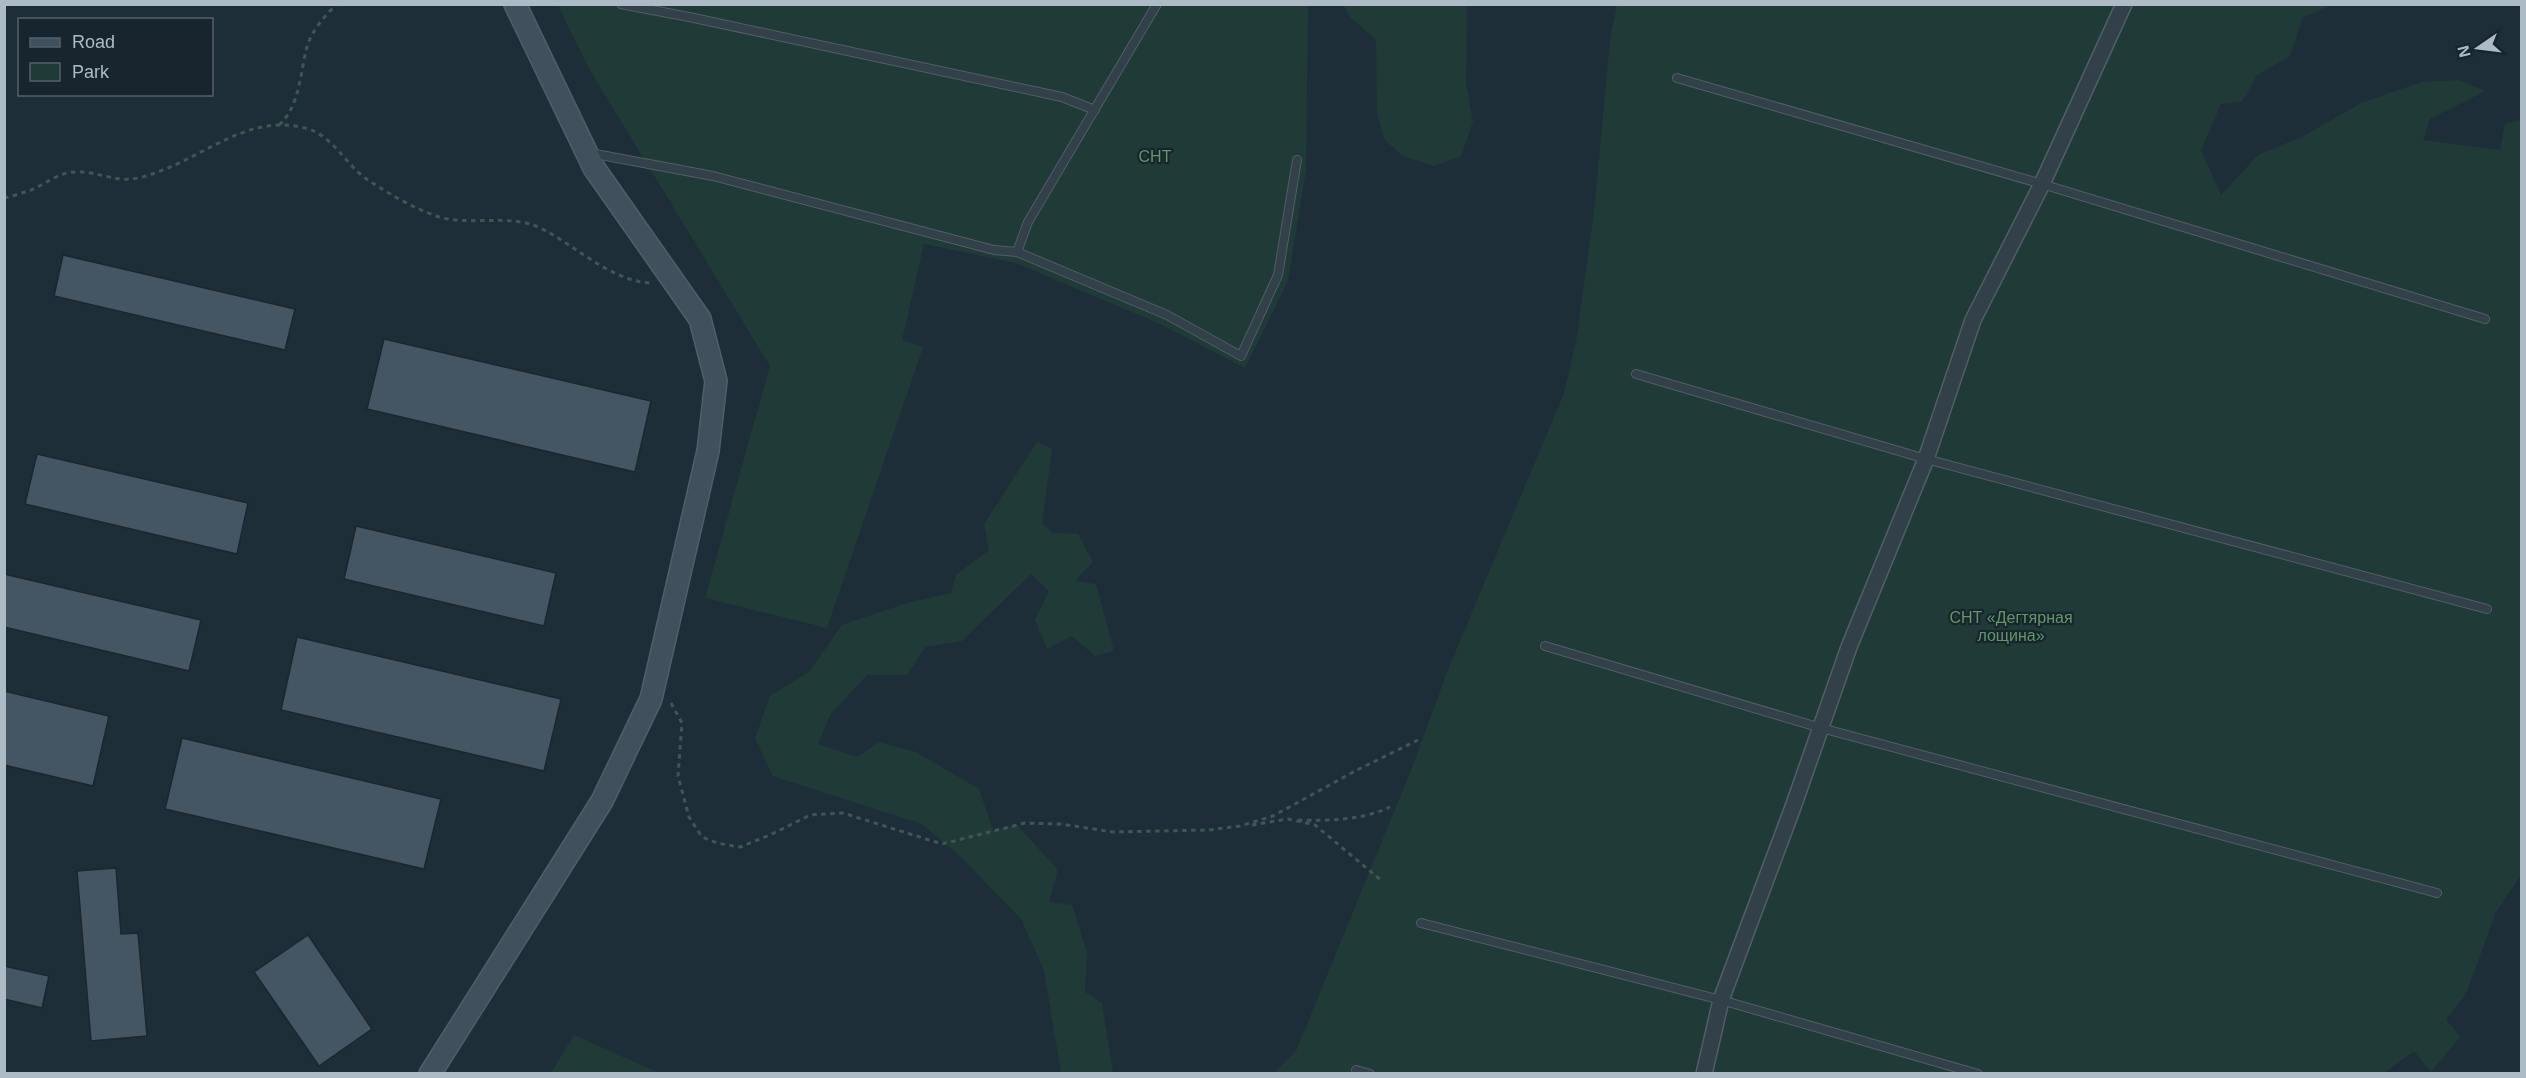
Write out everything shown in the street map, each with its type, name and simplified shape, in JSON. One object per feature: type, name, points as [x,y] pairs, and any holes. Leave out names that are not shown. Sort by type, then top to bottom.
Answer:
[{"type":"street","points":[[430,1074],[602,801],[651,699],[708,451],[716,381],[700,319],[594,168],[515,4]]},
{"type":"street","points":[[1704,1074],[1721,1000],[1849,648],[1926,459],[1972,320],[2042,184],[2124,4]]},
{"type":"lane","points":[[621,4],[1062,97],[1095,110]]},
{"type":"lane","points":[[1017,252],[1028,222],[1157,4]]},
{"type":"lane","points":[[1677,78],[2042,184],[2485,319]]},
{"type":"lane","points":[[587,152],[714,176],[994,250],[1017,252],[1167,315],[1241,356],[1278,275],[1297,160]]},
{"type":"lane","points":[[1636,375],[1926,459],[2487,609]]},
{"type":"lane","points":[[1545,646],[1821,728],[2438,893]]},
{"type":"lane","points":[[1421,923],[1721,1000],[1978,1074]]},
{"type":"lane","points":[[1356,1070],[1370,1074]]},
{"type":"path","points":[[279,125],[285,119],[294,101],[308,45],[337,4]]},
{"type":"path","points":[[4,198],[31,190],[67,173],[84,172],[129,180],[153,174],[231,136],[252,129],[279,125],[305,128],[319,133],[351,167],[369,182],[422,210],[446,219],[514,221],[536,226],[616,274],[645,283],[666,284],[673,281]]},
{"type":"path","points":[[657,674],[682,723],[678,776],[689,817],[702,837],[717,843],[740,847],[810,815],[843,813],[942,844],[1025,823],[1061,824],[1113,832],[1209,830],[1288,819],[1318,820],[1374,815],[1390,807]]},
{"type":"path","points":[[1240,826],[1273,816],[1418,740]]},
{"type":"path","points":[[1288,819],[1315,825],[1382,881]]},
{"type":"green space","name":"СНТ","points":[[558,5],[1308,5],[1306,170],[1288,281],[1245,368],[1160,324],[1016,263],[924,244],[902,340],[923,347],[827,628],[705,598],[770,366],[588,67]]},
{"type":"green space","points":[[1344,5],[1467,5],[1466,83],[1473,122],[1461,156],[1434,166],[1403,156],[1385,140],[1377,113],[1376,39],[1350,17]]},
{"type":"green space","name":"СНТ «Дегтярная лощина»","points":[[1617,5],[2332,5],[2303,17],[2290,56],[2257,75],[2242,102],[2221,104],[2201,150],[2221,195],[2258,155],[2304,136],[2361,103],[2422,82],[2459,80],[2485,91],[2430,119],[2423,140],[2500,150],[2505,124],[2521,120],[2521,875],[2496,912],[2466,994],[2446,1019],[2460,1037],[2431,1072],[2414,1051],[2383,1074],[1273,1074],[1296,1051],[1414,763],[1447,672],[1564,393],[1576,342],[1594,212],[1610,40]]},
{"type":"green space","points":[[1037,442],[1052,449],[1042,523],[1053,533],[1078,534],[1093,562],[1075,581],[1096,584],[1114,651],[1095,656],[1072,636],[1047,649],[1035,620],[1049,591],[1031,574],[962,641],[925,647],[907,675],[867,675],[830,715],[818,744],[857,757],[879,742],[916,752],[979,789],[993,830],[1017,825],[1058,870],[1049,902],[1072,905],[1087,952],[1085,992],[1102,1003],[1113,1073],[1061,1073],[1044,970],[1021,919],[960,856],[922,824],[773,776],[755,739],[770,696],[809,672],[842,625],[907,603],[951,593],[956,575],[989,550],[984,524]]},
{"type":"green space","points":[[574,1035],[659,1073],[551,1073]]},
{"type":"building","points":[[63,255],[295,309],[285,350],[54,296]]},
{"type":"building","points":[[384,339],[651,401],[635,472],[367,409]]},
{"type":"building","points":[[37,454],[248,503],[237,554],[25,504]]},
{"type":"building","points":[[356,526],[556,573],[544,626],[344,579]]},
{"type":"building","points":[[4,574],[201,620],[189,671],[4,627]]},
{"type":"building","points":[[297,637],[561,699],[544,771],[281,710]]},
{"type":"building","points":[[4,691],[109,716],[93,786],[4,765]]},
{"type":"building","points":[[182,738],[441,799],[424,869],[165,809]]},
{"type":"building","points":[[116,868],[121,934],[138,933],[147,1036],[91,1041],[77,871]]},
{"type":"building","points":[[308,935],[372,1029],[319,1066],[254,972]]},
{"type":"building","points":[[4,966],[49,976],[42,1008],[4,999]]}]
